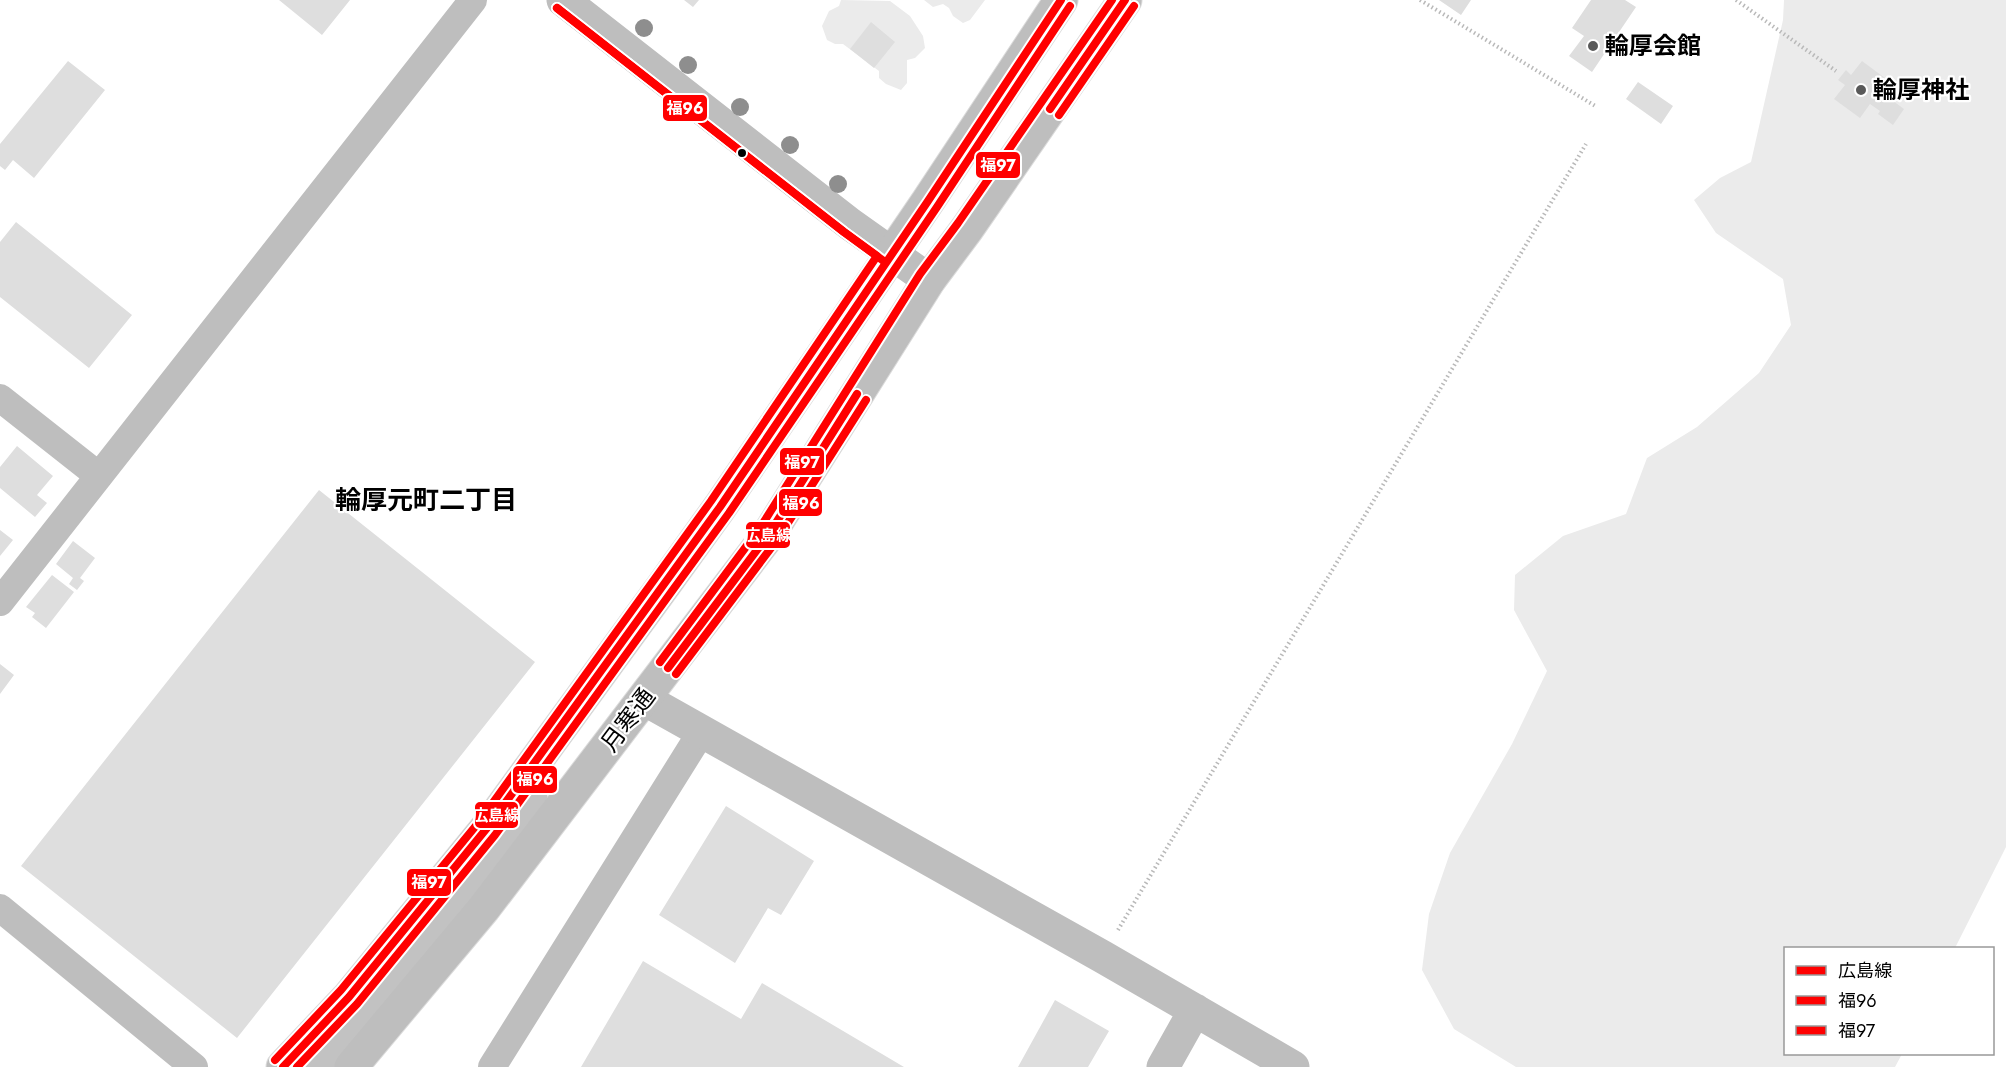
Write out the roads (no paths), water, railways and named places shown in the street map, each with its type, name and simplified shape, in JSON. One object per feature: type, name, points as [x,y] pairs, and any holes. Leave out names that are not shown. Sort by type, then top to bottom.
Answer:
[{"type":"main road","points":[[563,0],[850,224],[929,280]]},
{"type":"main road","name":"月寒通","points":[[283,1067],[349,997],[487,828],[720,507],[1061,0]]},
{"type":"main road","name":"月寒通","points":[[351,1067],[484,908],[769,534],[929,280],[967,229],[1125,0]]},
{"type":"main road","points":[[314,1067],[396,972],[486,858],[576,731],[664,585]]},
{"type":"main road","points":[[645,699],[1293,1067]]},
{"type":"main road","points":[[1163,1067],[1195,1010]]},
{"type":"street","points":[[0,602],[473,0]]},
{"type":"street","points":[[0,398],[99,476]]},
{"type":"street","points":[[492,1067],[702,730]]},
{"type":"street","points":[[0,908],[194,1067]]},
{"type":"place","name":"輪厚会館","points":[[1593,46]]},
{"type":"place","name":"輪厚神社","points":[[1861,90]]},
{"type":"district","name":"輪厚元町二丁目","points":[[426,500]]}]
